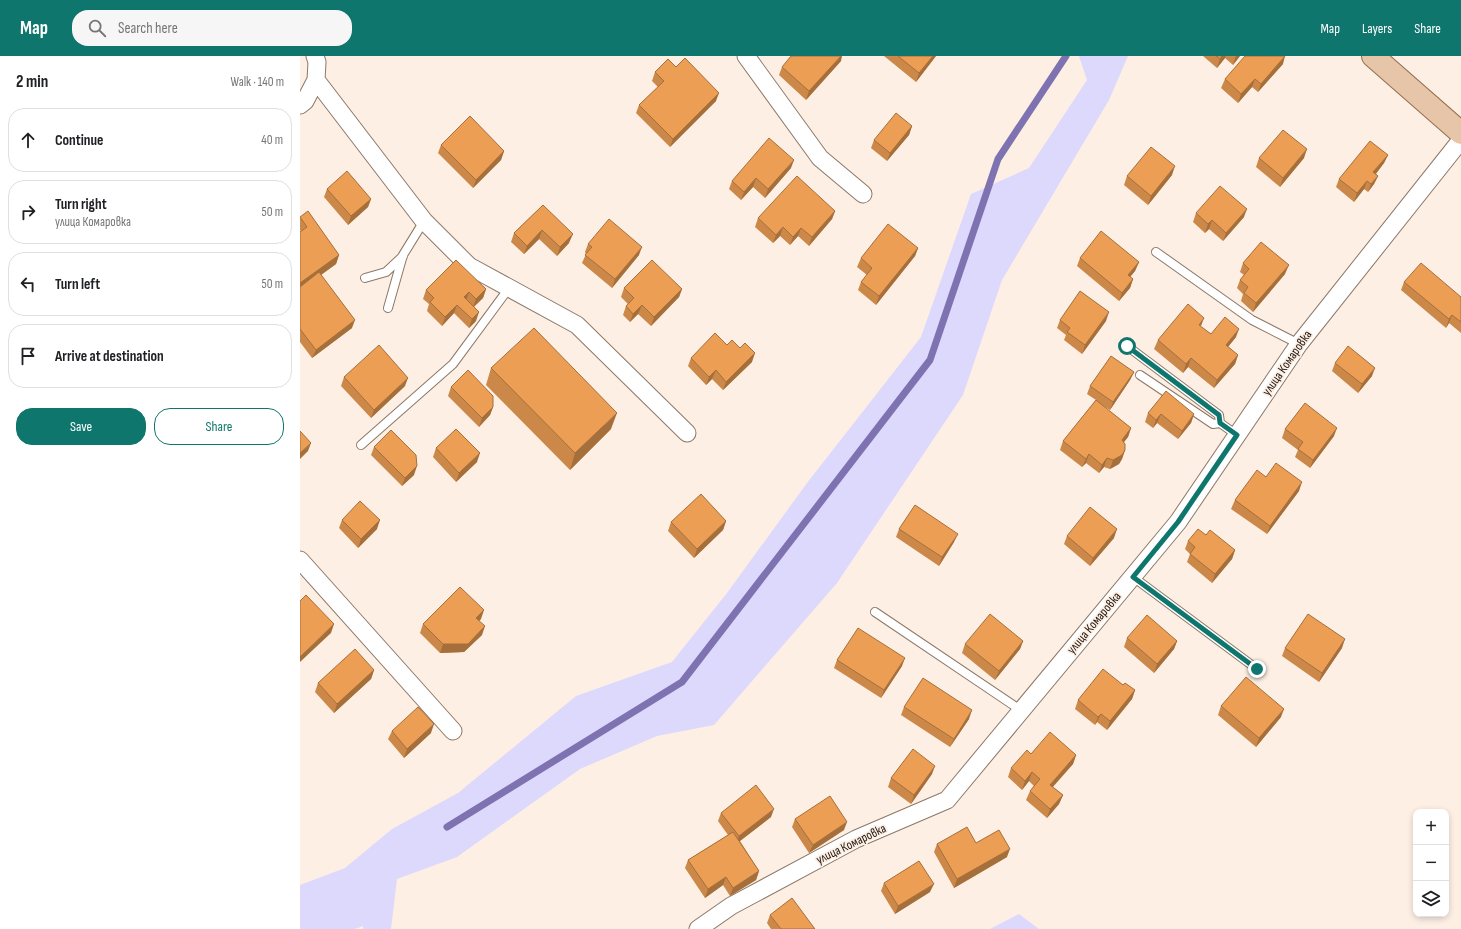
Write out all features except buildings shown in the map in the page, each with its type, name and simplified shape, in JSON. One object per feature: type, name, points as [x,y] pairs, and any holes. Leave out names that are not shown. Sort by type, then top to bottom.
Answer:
[{"type":"main road","points":[[1373,56],[1461,132]]},
{"type":"street","points":[[300,106],[305,101],[316,80],[317,62],[315,56]]},
{"type":"street","points":[[746,56],[820,158],[864,194]]},
{"type":"street","points":[[316,80],[424,221],[468,266],[577,325],[687,433]]},
{"type":"street","name":"улица Комаровка","points":[[698,929],[731,906],[856,839],[947,800],[1178,522],[1299,344],[1461,140]]},
{"type":"street","points":[[300,560],[453,731]]},
{"type":"lane","points":[[365,278],[386,272],[403,255],[424,221]]},
{"type":"lane","points":[[1156,252],[1252,320],[1299,344]]},
{"type":"lane","points":[[388,308],[403,255]]},
{"type":"lane","points":[[361,445],[453,364],[509,288]]},
{"type":"lane","points":[[1127,346],[1219,415],[1220,423]]},
{"type":"lane","points":[[1140,375],[1213,424],[1220,423],[1237,435]]},
{"type":"lane","points":[[1133,577],[1257,669]]},
{"type":"lane","points":[[875,612],[1022,711]]},
{"type":"shaded area","points":[[1079,56],[1128,56],[1109,100],[1002,280],[963,395],[837,583],[714,725],[657,736],[580,769],[457,857],[397,879],[391,929],[363,929],[363,926],[355,929],[300,929],[300,885],[345,868],[392,829],[458,793],[576,696],[672,662],[727,593],[807,483],[921,337],[971,194],[1029,168],[1087,80]]},
{"type":"shaded area","points":[[1019,914],[1039,929],[990,929]]},
{"type":"waterway","points":[[447,827],[682,682],[930,360],[998,159],[1066,56]]},
{"type":"route","points":[[1127,346],[1219,415],[1220,423],[1237,435],[1178,522],[1133,577],[1257,669]]}]
